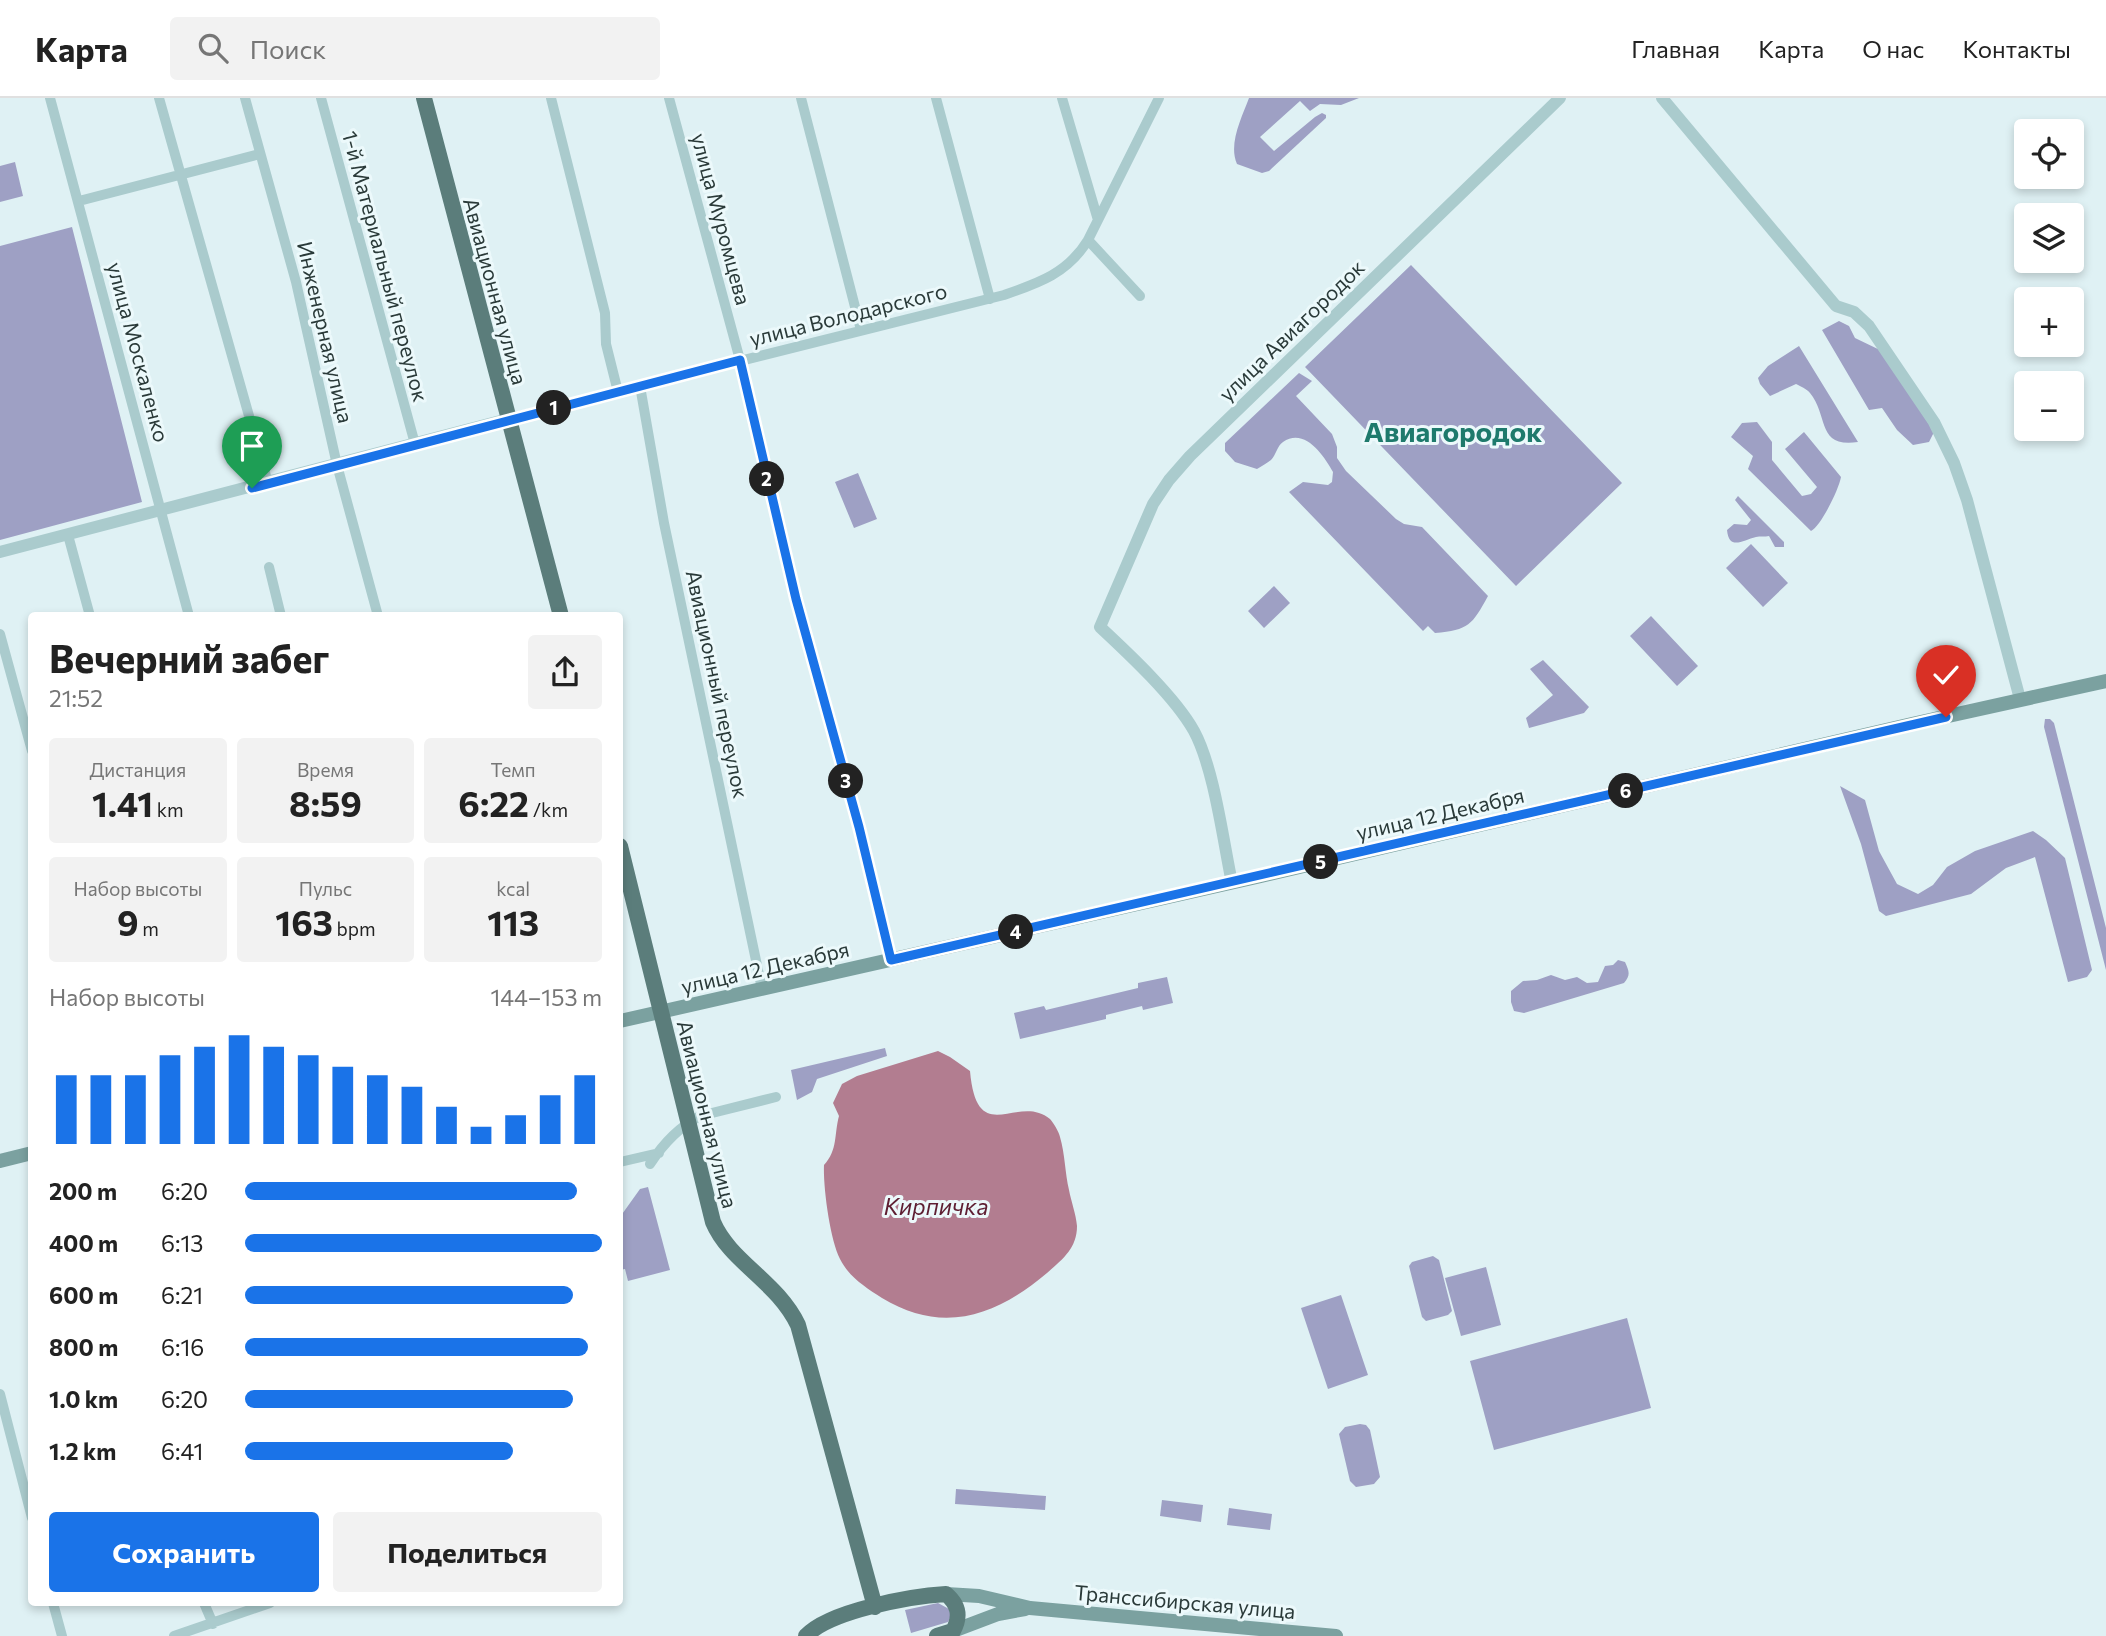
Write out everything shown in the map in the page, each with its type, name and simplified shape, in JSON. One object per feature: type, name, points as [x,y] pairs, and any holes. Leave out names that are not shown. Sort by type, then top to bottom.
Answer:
[{"type":"main road","name":"Авиационная улица","points":[[424,98],[560,612]]},
{"type":"main road","name":"улица 12 Декабря","points":[[623,1020],[1233,883],[2106,681]]},
{"type":"main road","name":"Авиационная улица","points":[[623,858],[713,1222],[718,1235],[778,1293],[798,1325],[875,1607]]},
{"type":"main road","points":[[0,1161],[28,1154]]},
{"type":"main road","points":[[945,1633],[958,1621],[954,1601],[946,1594]]},
{"type":"main road","points":[[806,1635],[823,1622],[897,1601],[946,1594],[979,1596],[1030,1608]]},
{"type":"main road","points":[[945,1633],[999,1614],[1030,1608]]},
{"type":"main road","name":"Транссибирская улица","points":[[1030,1608],[1336,1636]]},
{"type":"street","name":"улица Москаленко","points":[[50,98],[188,612]]},
{"type":"street","points":[[159,98],[268,483]]},
{"type":"street","name":"Инженерная улица","points":[[245,98],[296,282],[337,465],[377,612]]},
{"type":"street","name":"1-й Материальный переулок","points":[[321,98],[415,444]]},
{"type":"street","points":[[551,98],[605,313],[606,344],[618,392]]},
{"type":"street","name":"улица Муромцева","points":[[669,98],[740,360],[796,599],[859,827],[891,960]]},
{"type":"street","points":[[801,98],[861,330]]},
{"type":"street","points":[[936,98],[990,299]]},
{"type":"street","points":[[1062,98],[1098,220]]},
{"type":"street","name":"улица Володарского","points":[[0,552],[508,419],[990,299],[1024,288],[1055,275],[1069,265],[1088,240],[1159,98]]},
{"type":"street","name":"улица Авиагородок","points":[[1233,883],[1204,755],[1195,733],[1183,713],[1100,627],[1153,504],[1198,446],[1560,98]]},
{"type":"street","points":[[1662,98],[1836,306],[1854,312],[1869,326],[1934,422],[1968,500],[2020,699]]},
{"type":"street","points":[[79,201],[260,154]]},
{"type":"street","points":[[1088,240],[1140,296]]},
{"type":"street","name":"Авиационный переулок","points":[[640,386],[664,523],[762,989]]},
{"type":"street","points":[[68,535],[89,612]]},
{"type":"street","points":[[270,567],[280,612]]},
{"type":"street","points":[[0,634],[28,736]]},
{"type":"street","points":[[650,1164],[688,1122],[700,1116],[776,1097]]},
{"type":"street","points":[[623,1161],[659,1153]]},
{"type":"street","points":[[0,1394],[28,1502]]},
{"type":"street","points":[[54,1606],[62,1636]]},
{"type":"street","points":[[205,1606],[213,1623]]},
{"type":"street","points":[[174,1636],[261,1606]]},
{"type":"shaded area","points":[[1249,98],[1359,98],[1341,105],[1320,104],[1310,111],[1300,101],[1260,137],[1274,151],[1315,117],[1322,113],[1326,118],[1269,171],[1262,173],[1237,164],[1235,156],[1235,139]]},
{"type":"shaded area","points":[[15,162],[23,196],[0,202],[0,166]]},
{"type":"shaded area","points":[[72,227],[142,502],[0,540],[0,246]]},
{"type":"shaded area","points":[[1411,265],[1622,483],[1516,586],[1305,367]]},
{"type":"shaded area","points":[[1839,321],[1849,326],[1855,338],[1882,351],[1934,432],[1929,442],[1913,445],[1897,430],[1882,408],[1869,410],[1822,330]]},
{"type":"shaded area","points":[[1799,346],[1858,442],[1845,443],[1829,435],[1816,402],[1803,388],[1796,384],[1770,396],[1760,384],[1758,378],[1768,366]]},
{"type":"shaded area","points":[[1299,373],[1312,381],[1296,396],[1332,434],[1337,447],[1337,458],[1346,471],[1396,519],[1404,524],[1422,527],[1488,596],[1478,614],[1462,628],[1435,633],[1428,626],[1423,631],[1289,492],[1303,482],[1328,485],[1332,482],[1333,472],[1313,445],[1299,438],[1291,438],[1281,444],[1271,460],[1257,469],[1235,462],[1225,451],[1225,443]]},
{"type":"shaded area","points":[[1757,422],[1772,442],[1772,460],[1802,496],[1811,494],[1817,487],[1785,449],[1804,432],[1841,477],[1829,507],[1811,531],[1748,469],[1753,456],[1731,437],[1742,423]]},
{"type":"shaded area","points":[[858,473],[877,519],[854,528],[835,482]]},
{"type":"shaded area","points":[[1738,496],[1784,542],[1784,547],[1775,547],[1769,536],[1737,542],[1731,540],[1727,530],[1734,524],[1747,525],[1751,520],[1735,500]]},
{"type":"shaded area","points":[[1751,544],[1788,583],[1763,607],[1726,568]]},
{"type":"shaded area","points":[[1274,586],[1290,603],[1264,628],[1248,611]]},
{"type":"shaded area","points":[[1651,616],[1698,666],[1677,686],[1630,636]]},
{"type":"shaded area","points":[[1543,660],[1589,707],[1584,713],[1529,728],[1526,718],[1553,695],[1530,669]]},
{"type":"shaded area","points":[[2045,719],[2054,723],[2106,928],[2106,970],[2044,727]]},
{"type":"shaded area","points":[[1840,786],[1865,800],[1879,851],[1897,884],[1918,894],[1933,885],[1947,867],[1975,851],[2033,831],[2046,840],[2065,858],[2092,970],[2087,977],[2068,982],[2035,857],[2006,868],[1971,894],[1886,916],[1879,911],[1861,844]]},
{"type":"shaded area","points":[[1618,960],[1625,962],[1628,970],[1628,978],[1624,983],[1524,1013],[1514,1011],[1511,991],[1523,981],[1551,975],[1565,980],[1577,977],[1587,983],[1598,982],[1605,966],[1613,965]]},
{"type":"shaded area","points":[[1167,977],[1173,1003],[1143,1010],[1142,1006],[1106,1015],[1106,1019],[1020,1039],[1014,1013],[1044,1006],[1046,1010],[1138,988],[1138,983]]},
{"type":"shaded area","points":[[885,1048],[887,1056],[817,1079],[812,1092],[797,1100],[791,1070]]},
{"type":"shaded area","points":[[648,1187],[670,1270],[628,1281],[623,1269],[623,1213],[640,1189]]},
{"type":"shaded area","points":[[1433,1256],[1439,1260],[1452,1311],[1448,1315],[1426,1321],[1422,1317],[1409,1266],[1412,1262]]},
{"type":"shaded area","points":[[1486,1267],[1501,1325],[1461,1336],[1445,1278]]},
{"type":"shaded area","points":[[1341,1295],[1368,1375],[1328,1389],[1301,1308]]},
{"type":"shaded area","points":[[1627,1318],[1651,1408],[1494,1450],[1470,1361]]},
{"type":"shaded area","points":[[1366,1425],[1370,1430],[1380,1477],[1374,1484],[1356,1487],[1350,1481],[1339,1434],[1345,1427]]},
{"type":"shaded area","points":[[956,1489],[1046,1496],[1045,1510],[955,1504]]},
{"type":"shaded area","points":[[1162,1500],[1203,1505],[1201,1522],[1160,1516]]},
{"type":"shaded area","points":[[1229,1508],[1272,1514],[1270,1530],[1227,1525]]},
{"type":"shaded area","points":[[938,1603],[949,1609],[951,1616],[948,1622],[911,1633],[905,1610]]},
{"type":"water","name":"Кирпичка","points":[[938,1051],[970,1071],[974,1095],[981,1108],[990,1114],[1038,1112],[1051,1120],[1062,1143],[1077,1226],[1075,1241],[1068,1252],[1028,1288],[988,1310],[948,1318],[926,1316],[905,1309],[870,1290],[848,1271],[840,1259],[833,1239],[824,1175],[824,1165],[834,1148],[839,1116],[833,1103],[842,1084],[857,1076]]},
{"type":"district","name":"Авиагородок","points":[[1453,431]]},
{"type":"route","points":[[252,488],[740,360],[796,599],[859,827],[891,960],[1946,717]]}]
